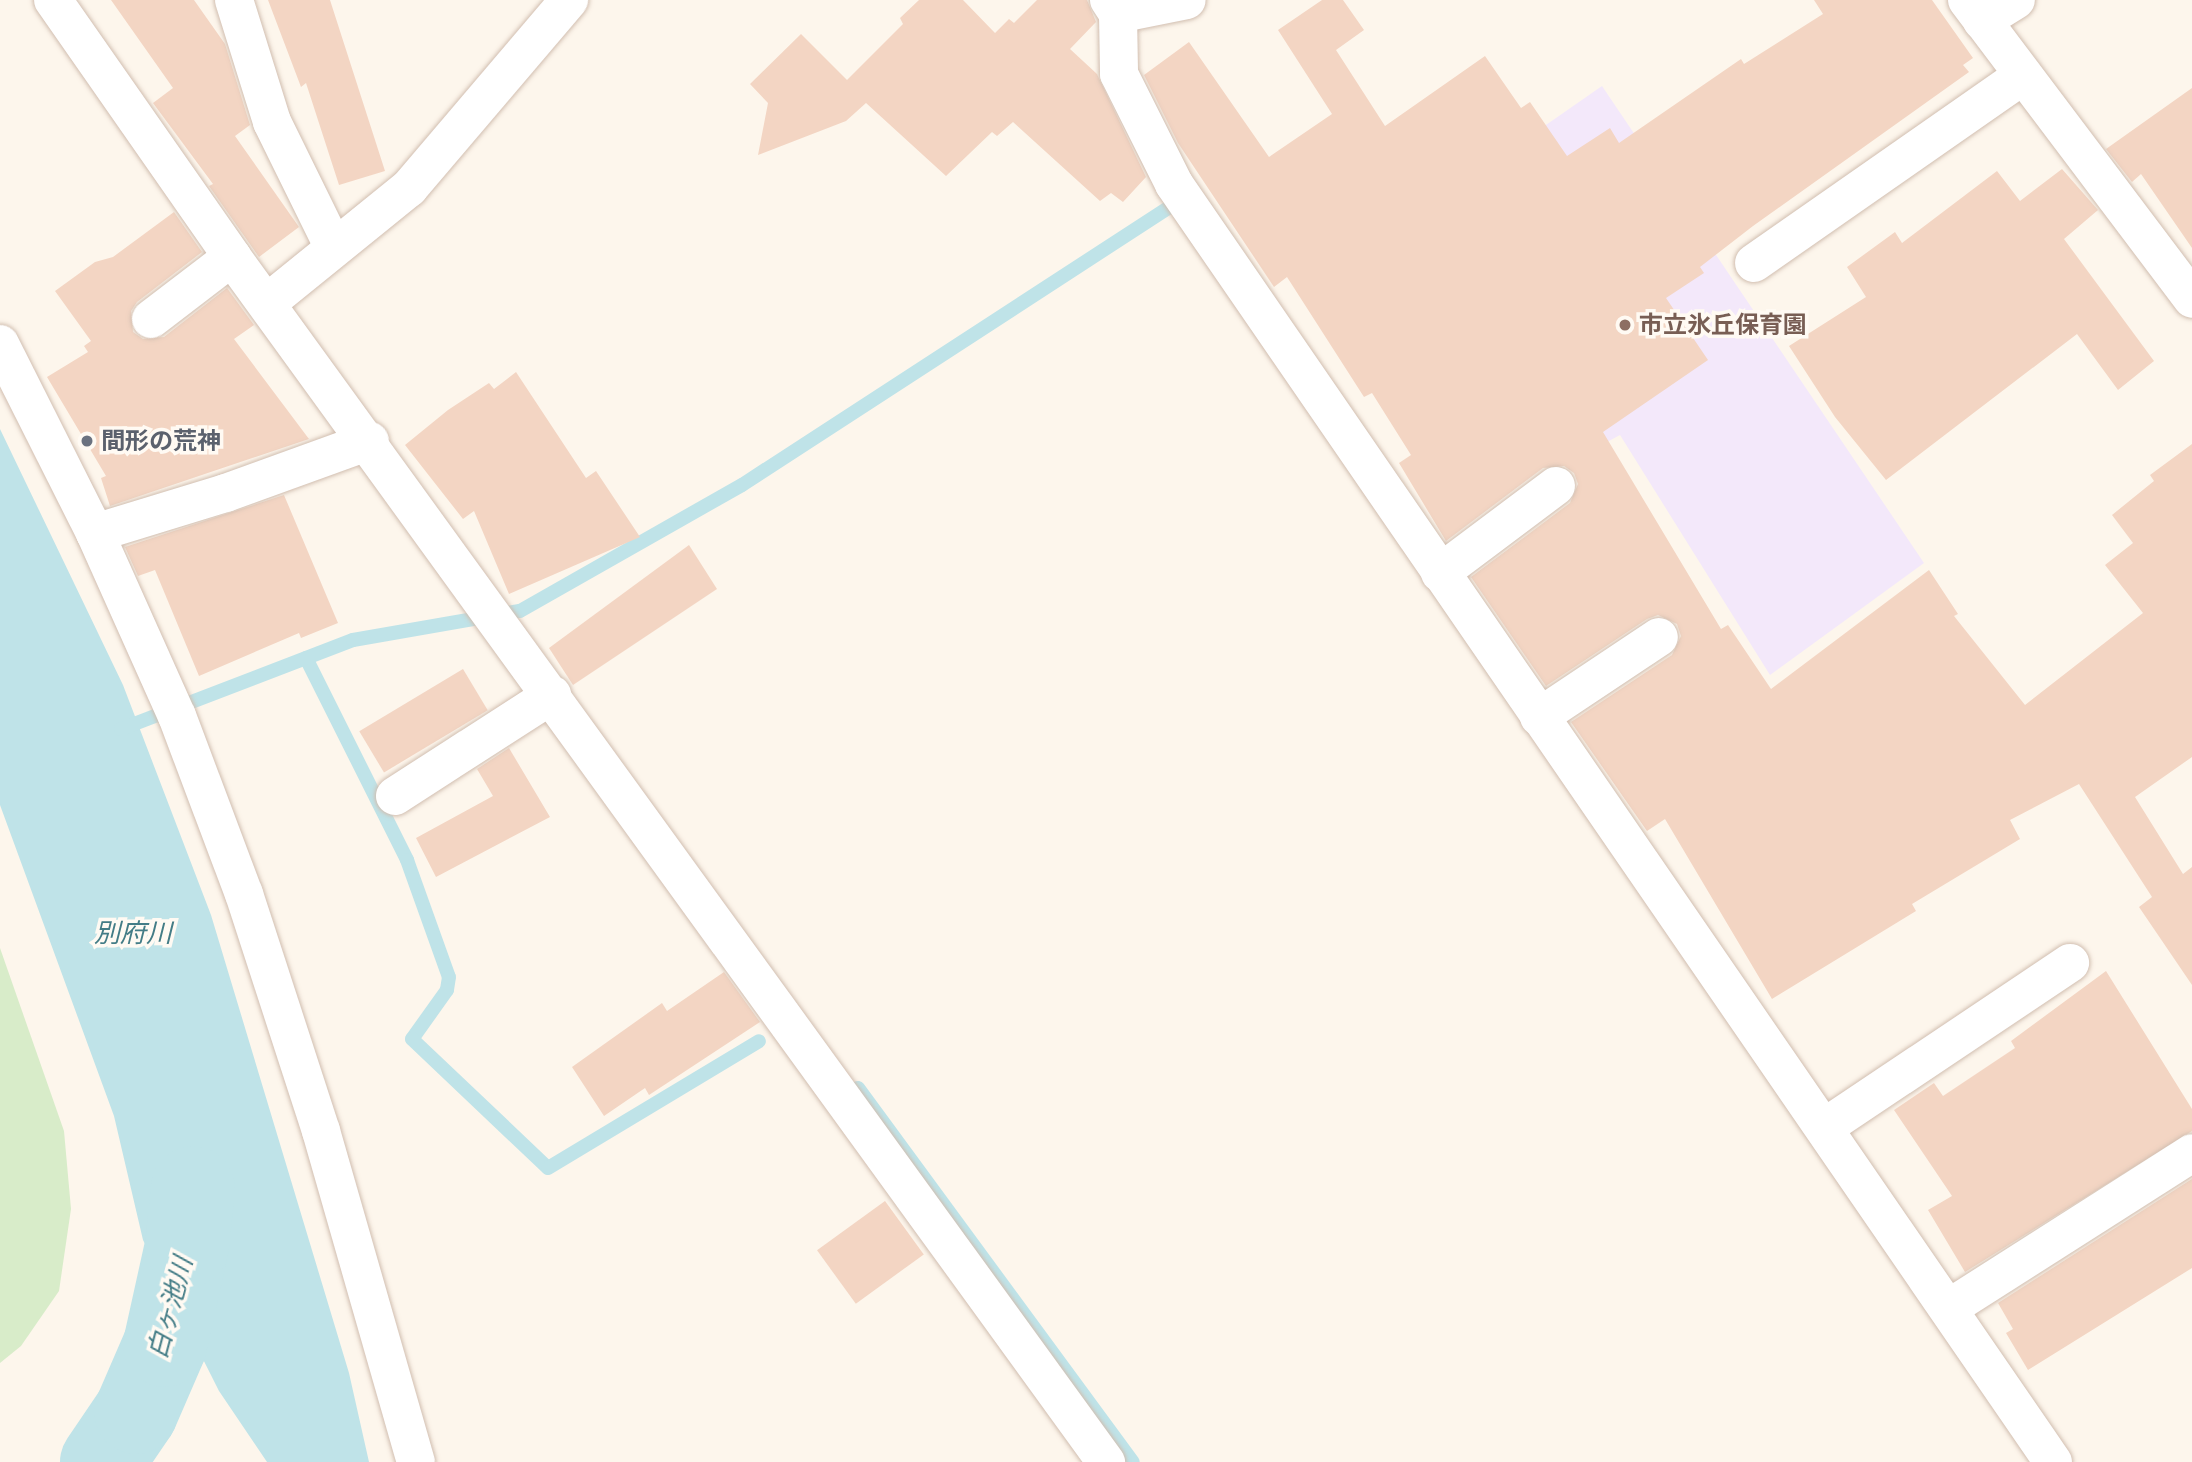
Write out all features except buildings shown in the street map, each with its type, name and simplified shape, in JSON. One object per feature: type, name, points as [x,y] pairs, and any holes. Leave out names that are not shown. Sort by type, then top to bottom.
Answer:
[{"type":"street","points":[[53,0],[232,257],[370,441],[1106,1462]]},
{"type":"street","points":[[234,0],[272,122],[333,246]]},
{"type":"street","points":[[267,303],[333,246],[409,188],[569,0]]},
{"type":"street","points":[[1187,0],[1113,7],[1119,74],[1174,184],[2053,1462]]},
{"type":"street","points":[[2016,0],[1974,10],[2192,299]]},
{"type":"street","points":[[1754,263],[2023,75]]},
{"type":"street","points":[[151,319],[232,257]]},
{"type":"street","points":[[1,346],[95,533],[170,702],[244,894],[317,1118],[416,1462]]},
{"type":"street","points":[[95,533],[226,493],[370,441]]},
{"type":"street","points":[[1440,573],[1556,486]]},
{"type":"street","points":[[1539,717],[1659,638]]},
{"type":"street","points":[[395,796],[552,695]]},
{"type":"street","points":[[1825,1127],[2070,964]]},
{"type":"street","points":[[1949,1308],[2192,1153]]},
{"type":"shaded area","name":"市立氷丘保育園","points":[[1602,86],[1924,563],[1770,675],[1620,435],[1574,460],[1415,216]]},
{"type":"green space","points":[[0,948],[64,1131],[71,1209],[59,1291],[21,1346],[0,1363]]},
{"type":"water","name":"別府川","points":[[0,429],[123,685],[211,915],[349,1373],[369,1462],[267,1462],[219,1391],[143,1240],[114,1116],[0,805]]},
{"type":"waterway","points":[[121,729],[353,640],[520,611],[742,485],[1168,208]]},
{"type":"waterway","points":[[306,658],[407,860],[449,977],[447,990],[412,1039],[548,1168],[759,1041]]},
{"type":"waterway","points":[[858,1088],[1133,1462]]},
{"type":"waterway","name":"白ヶ池川","points":[[102,1462],[136,1412],[165,1345],[187,1246],[193,1188]]},
{"type":"place","name":"市立氷丘保育園","points":[[1625,325]]},
{"type":"place","name":"間形の荒神","points":[[87,441]]}]
